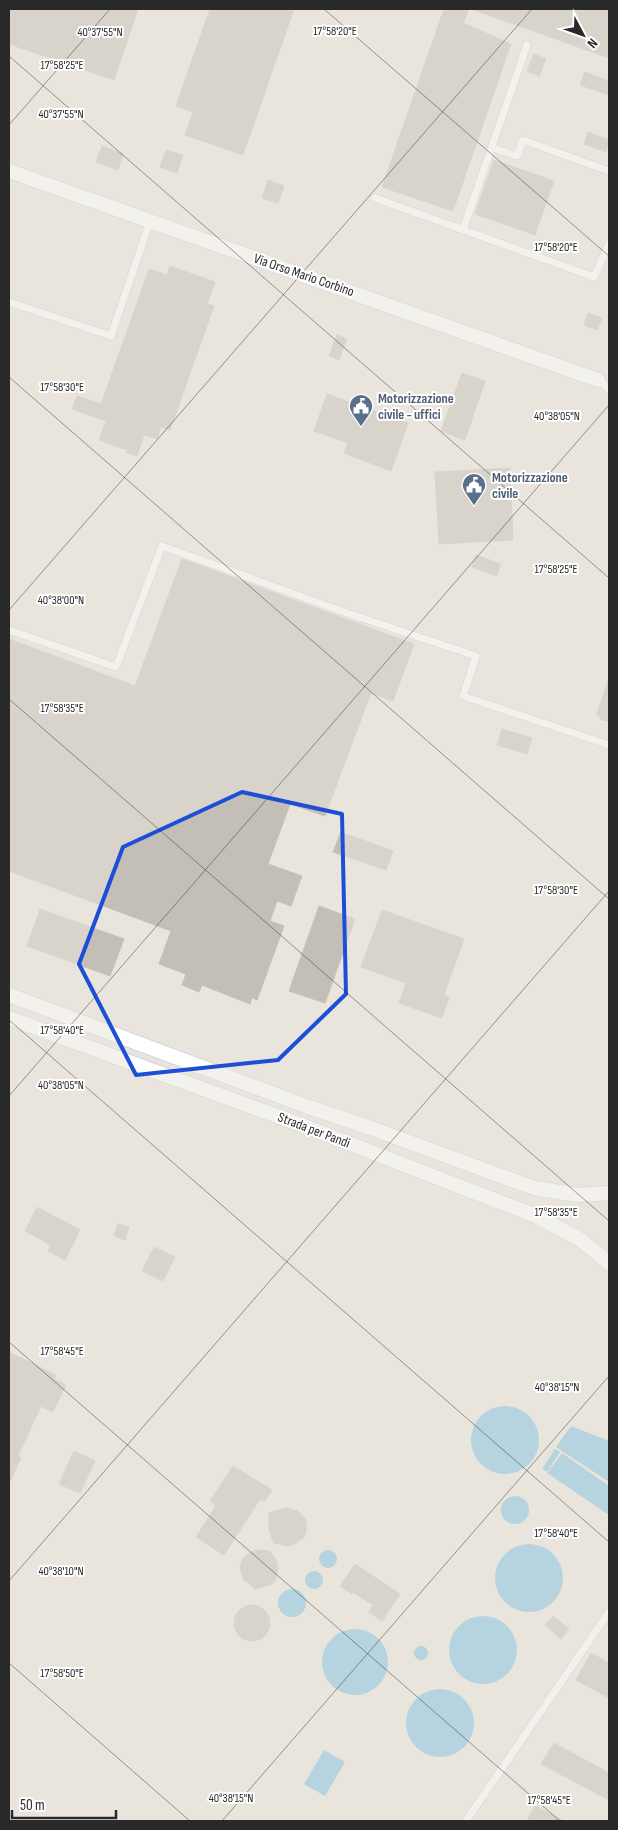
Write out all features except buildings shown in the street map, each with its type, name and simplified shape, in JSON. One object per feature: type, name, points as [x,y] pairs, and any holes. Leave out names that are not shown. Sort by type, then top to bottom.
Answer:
[{"type":"street","name":"Via Orso Mario Corbino","points":[[9,171],[606,383]]},
{"type":"street","name":"Strada per Pandi","points":[[9,995],[534,1188],[578,1195],[609,1193]]},
{"type":"street","name":"Strada per Pandi","points":[[9,1018],[307,1127],[536,1216],[581,1240],[609,1263]]},
{"type":"lane","points":[[463,230],[527,45]]},
{"type":"lane","points":[[492,148],[517,156],[523,140],[609,171]]},
{"type":"lane","points":[[374,198],[594,277],[609,244]]},
{"type":"lane","points":[[9,302],[111,336],[150,221]]},
{"type":"lane","points":[[9,630],[116,667],[162,546],[344,612],[476,656],[463,696],[609,745]]},
{"type":"lane","points":[[466,1821],[609,1612]]},
{"type":"highlighted area","points":[[242,792],[342,814],[346,994],[278,1060],[136,1075],[79,964],[123,847]]},
{"type":"water","points":[[505,1406],[518,1409],[529,1416],[536,1427],[539,1440],[536,1453],[529,1464],[518,1471],[505,1474],[492,1471],[481,1464],[474,1453],[471,1440],[474,1427],[481,1416],[492,1409]]},
{"type":"water","points":[[571,1426],[609,1441],[609,1482],[556,1447]]},
{"type":"water","points":[[555,1449],[560,1452],[547,1472],[542,1469]]},
{"type":"water","points":[[562,1453],[609,1486],[609,1515],[547,1473]]},
{"type":"water","points":[[515,1496],[525,1500],[529,1510],[525,1520],[515,1524],[505,1520],[501,1510],[505,1500]]},
{"type":"water","points":[[522,1544],[536,1544],[548,1549],[558,1559],[563,1571],[563,1585],[558,1597],[548,1607],[536,1612],[522,1612],[510,1607],[500,1597],[495,1585],[495,1571],[500,1559],[510,1549]]},
{"type":"water","points":[[328,1550],[334,1553],[337,1559],[334,1565],[328,1568],[322,1565],[319,1559],[322,1553]]},
{"type":"water","points":[[314,1571],[320,1574],[323,1580],[320,1586],[314,1589],[308,1586],[305,1580],[308,1574]]},
{"type":"water","points":[[292,1589],[302,1593],[306,1603],[302,1613],[292,1617],[282,1613],[278,1603],[282,1593]]},
{"type":"water","points":[[483,1616],[496,1619],[507,1626],[514,1637],[517,1650],[514,1663],[507,1674],[496,1681],[483,1684],[470,1681],[459,1674],[452,1663],[449,1650],[452,1637],[459,1626],[470,1619]]},
{"type":"water","points":[[361,1629],[379,1638],[386,1649],[388,1662],[386,1675],[379,1686],[368,1693],[349,1695],[331,1686],[324,1675],[322,1656],[331,1638],[342,1631]]},
{"type":"water","points":[[418,1646],[424,1646],[428,1653],[424,1660],[418,1660],[414,1656],[414,1650]]},
{"type":"water","points":[[440,1689],[453,1692],[464,1699],[471,1710],[474,1723],[471,1736],[464,1747],[453,1754],[440,1757],[427,1754],[416,1747],[409,1736],[406,1723],[409,1710],[416,1699],[427,1692]]},
{"type":"water","points":[[324,1750],[345,1762],[325,1796],[304,1784]]},
{"type":"place","name":"Motorizzazione civile - uffici","points":[[361,427]]},
{"type":"place","name":"Motorizzazione civile","points":[[474,506]]}]
